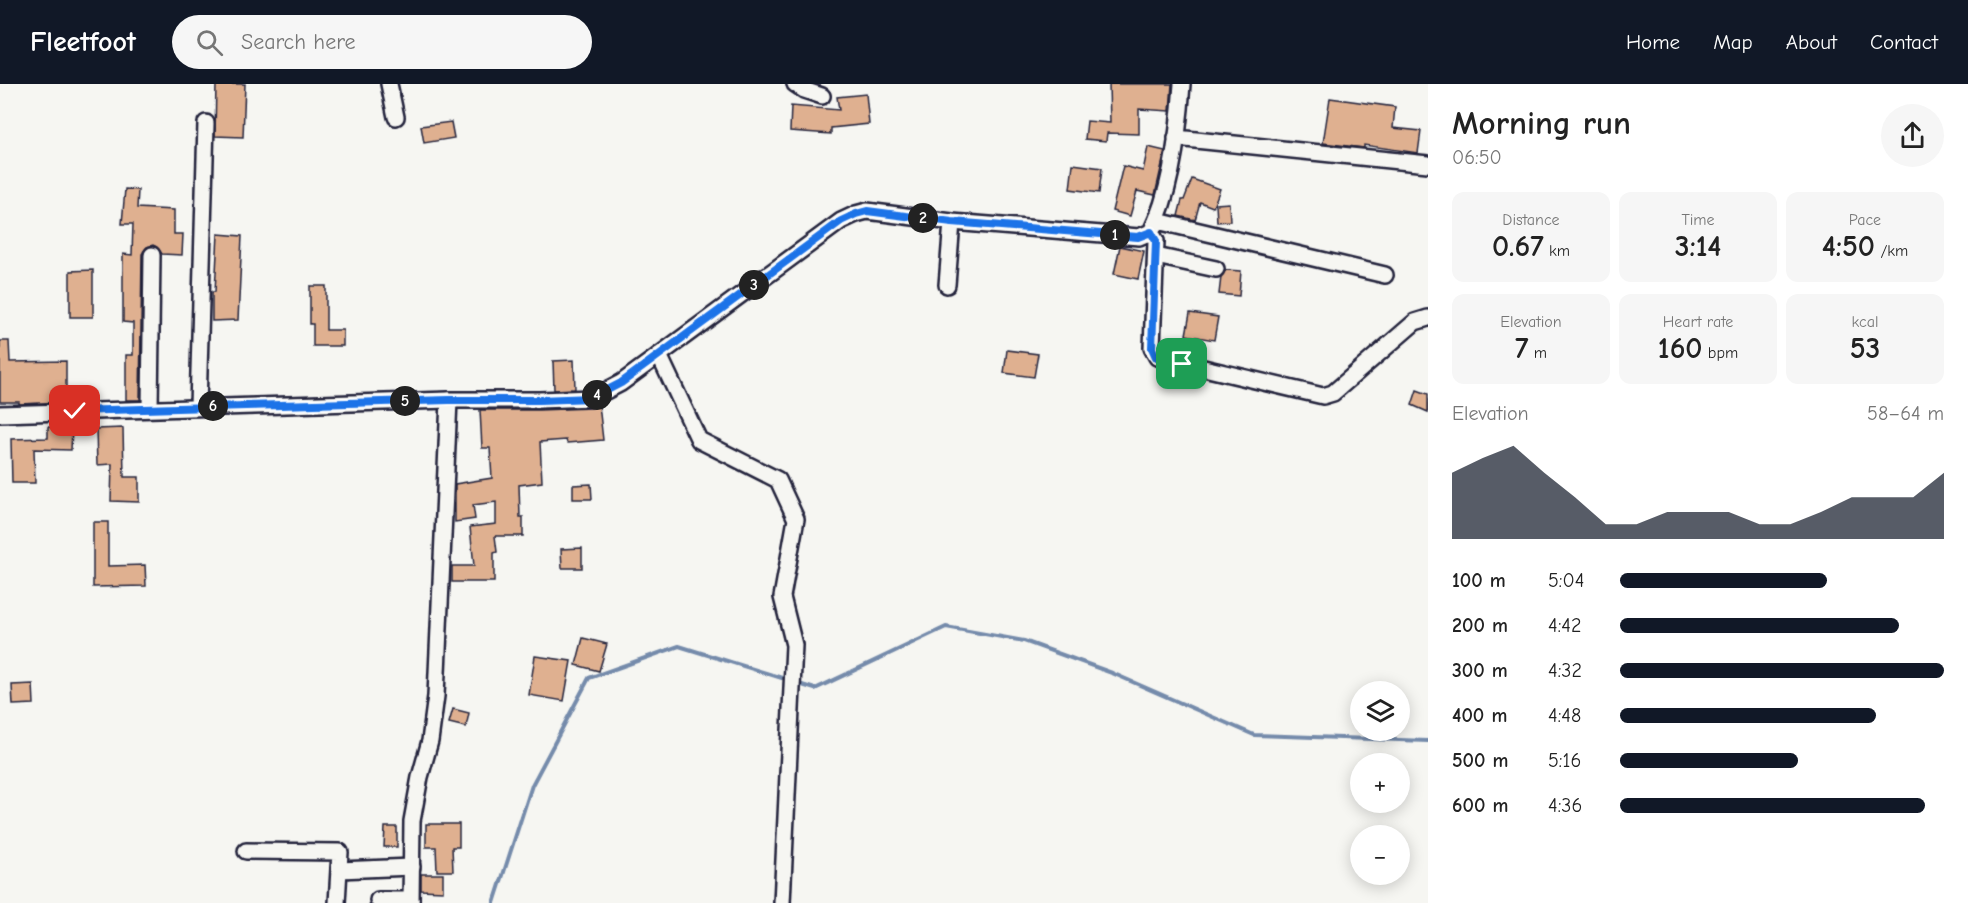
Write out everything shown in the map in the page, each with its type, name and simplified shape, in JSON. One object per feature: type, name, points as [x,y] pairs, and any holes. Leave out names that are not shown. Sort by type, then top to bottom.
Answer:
[{"type":"street","points":[[389,84],[396,117]]},
{"type":"street","points":[[795,84],[804,90],[822,96]]},
{"type":"street","points":[[1182,84],[1176,138],[1162,205],[1154,226],[1156,256],[1152,348],[1156,357],[1323,396],[1333,393],[1414,322],[1428,318]]},
{"type":"street","points":[[198,407],[206,123]]},
{"type":"street","points":[[1176,138],[1428,164]]},
{"type":"street","points":[[0,414],[150,408],[592,398],[621,383],[841,221],[867,211],[952,222],[1138,237],[1154,226],[1385,275]]},
{"type":"street","points":[[947,285],[952,222]]},
{"type":"street","points":[[150,408],[152,255]]},
{"type":"street","points":[[1156,256],[1216,269]]},
{"type":"street","points":[[659,355],[699,440],[778,480],[796,519],[782,597],[794,645],[782,903]]},
{"type":"street","points":[[378,900],[411,902],[412,821],[420,777],[430,741],[435,696],[449,400]]},
{"type":"street","points":[[246,851],[340,852],[337,903]]},
{"type":"street","points":[[339,870],[412,867]]},
{"type":"building","points":[[216,84],[245,84],[243,137],[215,136]]},
{"type":"building","points":[[1109,84],[1172,84],[1170,111],[1139,109],[1139,134],[1107,133],[1106,141],[1085,139],[1087,121],[1110,123]]},
{"type":"building","points":[[866,94],[869,124],[831,128],[831,134],[790,131],[791,106],[839,110],[837,97]]},
{"type":"building","points":[[1330,98],[1395,107],[1393,128],[1421,131],[1418,153],[1364,145],[1364,148],[1323,143]]},
{"type":"building","points":[[451,122],[454,138],[424,143],[421,126]]},
{"type":"building","points":[[1148,147],[1165,151],[1155,195],[1137,191],[1130,216],[1112,211],[1123,166],[1143,171]]},
{"type":"building","points":[[1073,164],[1102,168],[1099,193],[1070,189]]},
{"type":"building","points":[[1192,179],[1220,189],[1213,207],[1200,202],[1195,220],[1178,216],[1182,200],[1184,200]]},
{"type":"building","points":[[125,189],[138,190],[137,208],[174,210],[174,234],[183,234],[182,255],[162,254],[153,245],[147,247],[142,254],[140,400],[126,400],[126,355],[133,355],[133,323],[123,322],[123,254],[132,255],[133,224],[122,224]]},
{"type":"building","points":[[1229,203],[1230,221],[1217,222],[1216,204]]},
{"type":"building","points":[[218,234],[242,236],[238,320],[212,321],[212,292],[215,292]]},
{"type":"building","points":[[1120,246],[1144,251],[1138,279],[1114,274]]},
{"type":"building","points":[[93,270],[93,317],[70,317],[70,271]]},
{"type":"building","points":[[1226,270],[1241,271],[1239,296],[1219,294],[1221,277]]},
{"type":"building","points":[[310,286],[326,286],[326,330],[343,330],[343,346],[313,346],[313,324],[310,324]]},
{"type":"building","points":[[1190,313],[1218,317],[1214,340],[1186,335]]},
{"type":"building","points":[[0,341],[9,341],[10,362],[66,361],[66,402],[19,404],[19,402],[0,402]]},
{"type":"building","points":[[1007,350],[1038,354],[1034,377],[1004,373]]},
{"type":"building","points":[[574,360],[575,389],[554,390],[553,361]]},
{"type":"building","points":[[1417,390],[1428,394],[1428,412],[1412,405]]},
{"type":"building","points":[[599,405],[603,440],[567,443],[566,440],[540,442],[542,482],[519,485],[523,536],[495,536],[497,552],[494,553],[494,582],[452,582],[452,566],[474,566],[470,527],[496,524],[496,502],[473,505],[475,519],[455,522],[455,484],[492,478],[490,448],[482,448],[480,410],[592,408]]},
{"type":"building","points":[[48,427],[72,428],[71,450],[34,449],[35,483],[12,483],[11,439],[48,438]]},
{"type":"building","points":[[123,428],[124,477],[139,477],[139,502],[111,501],[112,464],[97,465],[96,429]]},
{"type":"building","points":[[591,484],[592,499],[573,499],[573,485]]},
{"type":"building","points":[[93,522],[108,522],[108,566],[145,565],[146,586],[93,587]]},
{"type":"building","points":[[582,548],[582,568],[562,568],[561,549]]},
{"type":"building","points":[[583,638],[607,644],[599,671],[576,665]]},
{"type":"building","points":[[535,656],[571,661],[564,701],[529,695]]},
{"type":"building","points":[[33,684],[34,704],[13,705],[12,685]]},
{"type":"building","points":[[453,709],[469,713],[466,727],[449,723]]},
{"type":"building","points":[[426,824],[459,824],[459,847],[452,847],[453,871],[437,871],[436,847],[426,847]]},
{"type":"building","points":[[385,827],[397,827],[397,847],[384,847]]},
{"type":"building","points":[[421,874],[443,874],[443,891],[421,890]]},
{"type":"waterway","points":[[802,685],[815,689],[946,627],[1024,641],[1112,673],[1254,735],[1428,741]]},
{"type":"waterway","points":[[494,903],[532,785],[589,678],[679,646],[782,678]]},
{"type":"route","points":[[75,411],[592,398],[621,383],[841,221],[867,211],[952,222],[1138,237],[1151,232],[1156,241],[1152,348],[1156,357],[1182,364]]}]
